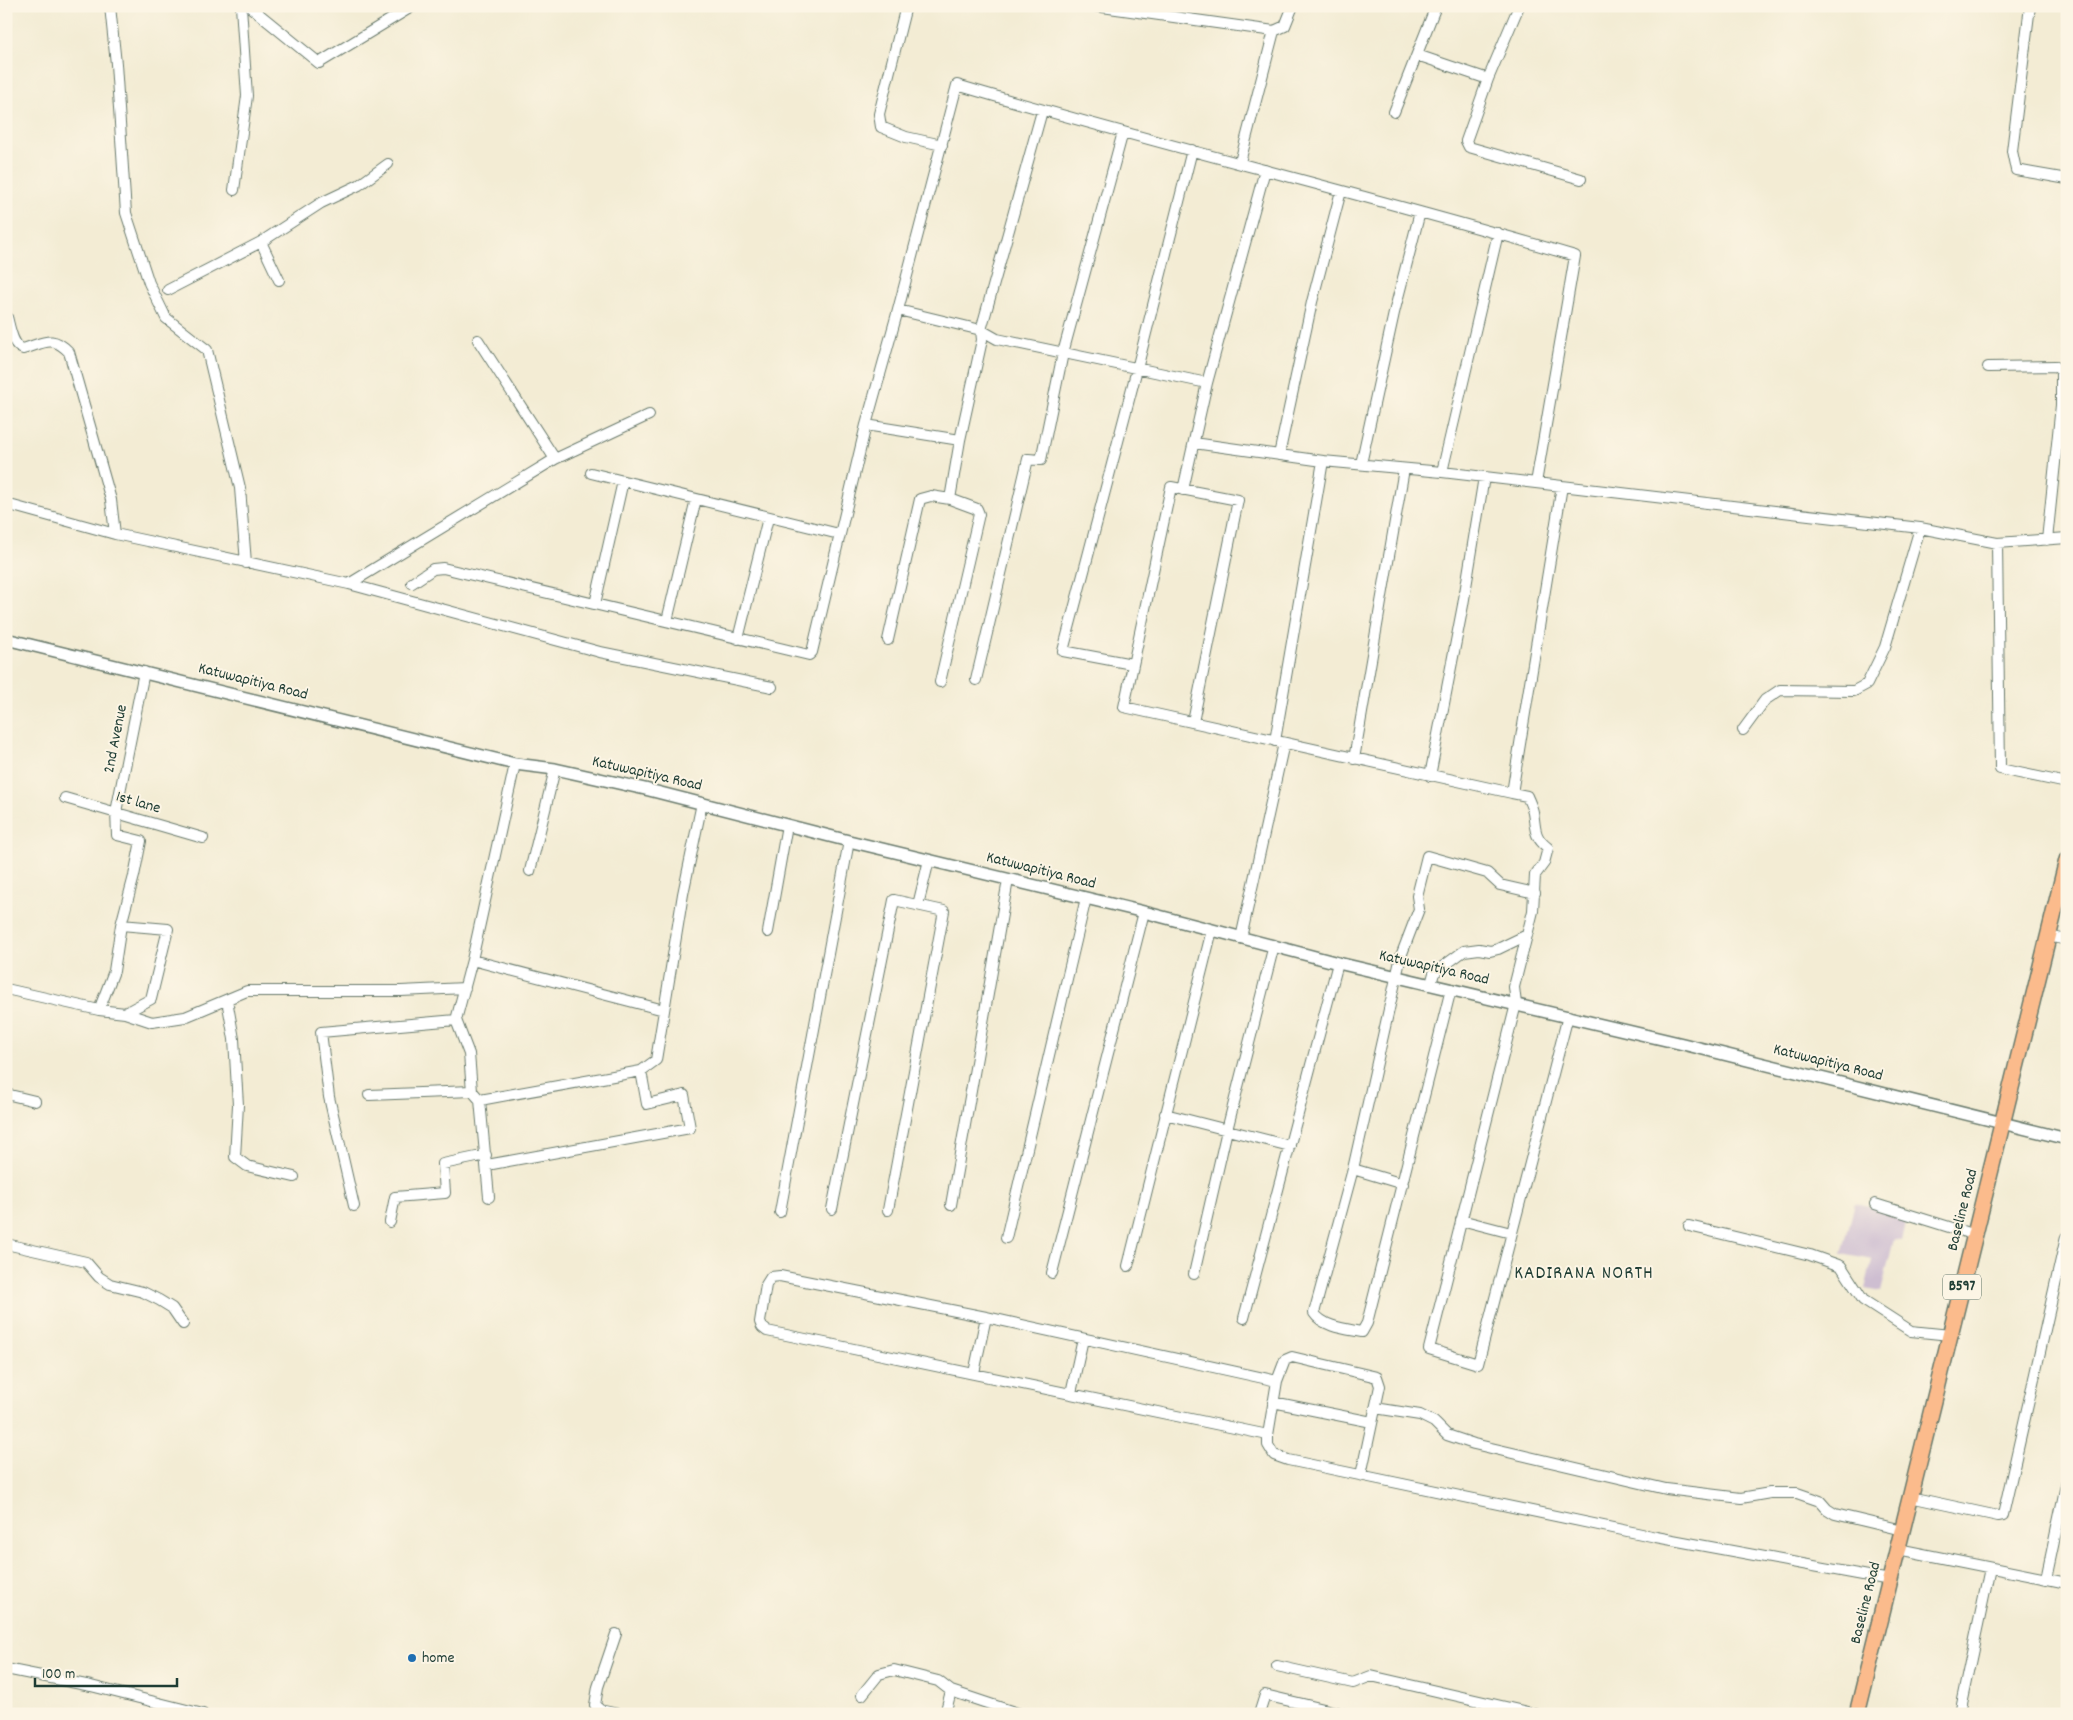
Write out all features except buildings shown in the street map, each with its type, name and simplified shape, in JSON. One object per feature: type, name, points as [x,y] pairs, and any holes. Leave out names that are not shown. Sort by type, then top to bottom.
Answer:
[{"type":"main road","name":"Baseline Road","points":[[1857,1714],[2067,860]]},
{"type":"street","points":[[110,6],[116,64],[126,213],[149,283],[166,318],[207,350],[240,488],[246,563]]},
{"type":"street","points":[[234,190],[247,96],[241,6]]},
{"type":"street","points":[[249,6],[319,63],[413,6]]},
{"type":"street","points":[[906,6],[879,114],[881,126],[906,137],[942,145]]},
{"type":"street","points":[[1095,6],[1274,31],[1285,26],[1292,6]]},
{"type":"street","points":[[1394,112],[1436,6]]},
{"type":"street","points":[[1519,6],[1488,79],[1466,141],[1468,147],[1581,179]]},
{"type":"street","points":[[2030,6],[2012,151],[2016,170],[2067,179]]},
{"type":"street","points":[[1240,162],[1274,31]]},
{"type":"street","points":[[1418,55],[1488,79]]},
{"type":"street","points":[[412,583],[433,569],[443,568],[809,656],[812,652],[866,425],[957,86],[1042,111],[1240,162],[1575,256],[1536,483]]},
{"type":"street","points":[[950,499],[960,440],[982,340],[981,330],[1042,111]]},
{"type":"street","points":[[976,680],[1028,459],[1040,460],[1063,353],[1123,132]]},
{"type":"street","points":[[1132,664],[1064,651],[1192,150]]},
{"type":"street","points":[[168,290],[261,242],[321,203],[358,185],[388,164]]},
{"type":"street","points":[[1183,490],[1208,383],[1265,170]]},
{"type":"street","points":[[1279,454],[1312,302],[1341,191]]},
{"type":"street","points":[[1361,464],[1394,313],[1420,212]]},
{"type":"street","points":[[1442,472],[1498,233]]},
{"type":"street","points":[[261,242],[279,280]]},
{"type":"street","points":[[898,310],[981,330],[998,338],[1208,383]]},
{"type":"street","points":[[7,317],[19,348],[23,349],[48,340],[60,343],[69,352],[111,500],[115,534]]},
{"type":"street","points":[[478,340],[555,459]]},
{"type":"street","points":[[1988,366],[2054,366],[2060,371],[2061,406],[2047,540]]},
{"type":"street","points":[[349,584],[555,459],[649,415]]},
{"type":"street","points":[[866,425],[960,440]]},
{"type":"street","points":[[1194,443],[1323,461],[1442,472],[1920,528],[1998,543],[2067,538]]},
{"type":"street","points":[[1241,938],[1279,742],[1323,461]]},
{"type":"street","points":[[1354,760],[1404,469]]},
{"type":"street","points":[[591,473],[839,534]]},
{"type":"street","points":[[1430,776],[1463,605],[1484,477]]},
{"type":"street","points":[[595,604],[623,481]]},
{"type":"street","points":[[1512,793],[1562,486]]},
{"type":"street","points":[[1193,722],[1238,500],[1171,487],[1124,707],[1354,760],[1527,796],[1533,810],[1534,828],[1542,843],[1548,848],[1544,863],[1535,875],[1533,911],[1514,987],[1516,1004],[1429,1349],[1478,1364],[1568,1016]]},
{"type":"street","points":[[888,640],[920,499],[931,496],[950,499],[976,508],[979,514],[940,682]]},
{"type":"street","points":[[667,621],[696,499]]},
{"type":"street","points":[[6,504],[115,534],[349,584],[600,652],[772,687]]},
{"type":"street","points":[[738,639],[768,518]]},
{"type":"street","points":[[1743,730],[1764,700],[1780,690],[1854,691],[1867,684],[1885,647],[1920,528]]},
{"type":"street","points":[[1998,543],[2000,769],[2067,783]]},
{"type":"street","name":"Katuwapitiya Road","points":[[6,639],[515,764],[555,770],[702,803],[849,841],[1144,912],[1338,963],[1568,1016],[2067,1139]]},
{"type":"street","name":"2nd Avenue","points":[[121,924],[141,841],[117,835],[116,812],[144,672]]},
{"type":"street","points":[[489,1198],[480,1100],[472,1091],[469,1054],[456,1020],[472,960],[515,764]]},
{"type":"street","points":[[530,871],[555,770]]},
{"type":"street","name":"1st lane","points":[[65,798],[203,838]]},
{"type":"street","points":[[480,1100],[641,1072],[656,1060],[683,894],[702,803]]},
{"type":"street","points":[[768,932],[787,825]]},
{"type":"street","points":[[780,1212],[849,841]]},
{"type":"street","points":[[1452,989],[1365,1328],[1362,1332],[1342,1328],[1318,1319],[1314,1313],[1352,1169],[1401,956],[1419,909],[1417,896],[1427,856],[1487,873],[1500,885],[1535,893]]},
{"type":"street","points":[[918,905],[929,860]]},
{"type":"street","points":[[951,1205],[1008,880]]},
{"type":"street","points":[[1006,1238],[1086,898]]},
{"type":"street","points":[[832,1209],[894,900],[944,911],[888,1210]]},
{"type":"street","points":[[1052,1272],[1144,912]]},
{"type":"street","points":[[99,1010],[114,971],[121,924],[168,929],[151,999],[125,1013]]},
{"type":"street","points":[[1128,1266],[1212,930]]},
{"type":"street","points":[[1431,984],[1434,972],[1464,951],[1479,949],[1490,952],[1527,935]]},
{"type":"street","points":[[2048,936],[2067,940]]},
{"type":"street","points":[[1194,1274],[1227,1130],[1274,946]]},
{"type":"street","points":[[472,960],[664,1010]]},
{"type":"street","points":[[1244,1318],[1338,963]]},
{"type":"street","points":[[6,989],[99,1010],[125,1013],[152,1022],[184,1017],[247,991],[402,991],[465,988]]},
{"type":"street","points":[[227,1000],[234,1039],[238,1105],[235,1157],[246,1166],[294,1177]]},
{"type":"street","points":[[354,1206],[329,1097],[321,1032],[456,1020]]},
{"type":"street","points":[[390,1222],[395,1197],[445,1193],[443,1164],[487,1160],[690,1128],[684,1095],[647,1104],[641,1072]]},
{"type":"street","points":[[369,1096],[472,1091]]},
{"type":"street","points":[[6,1094],[35,1101]]},
{"type":"street","points":[[1165,1114],[1290,1146]]},
{"type":"street","points":[[1352,1169],[1403,1184]]},
{"type":"street","points":[[1874,1204],[1975,1235]]},
{"type":"street","points":[[1462,1220],[1512,1233]]},
{"type":"street","points":[[1689,1226],[1810,1255],[1841,1266],[1863,1300],[1903,1326],[1911,1331],[1950,1335]]},
{"type":"street","points":[[1910,1496],[1998,1516],[2003,1515],[2066,1237]]},
{"type":"street","points":[[6,1244],[86,1262],[99,1277],[110,1284],[143,1292],[172,1308],[183,1324]]},
{"type":"street","points":[[1268,1435],[767,1330],[762,1327],[760,1322],[766,1285],[772,1277],[780,1276],[986,1317],[1278,1381]]},
{"type":"street","points":[[974,1373],[986,1317]]},
{"type":"street","points":[[1071,1393],[1083,1339]]},
{"type":"street","points":[[1361,1475],[1380,1386],[1379,1380],[1374,1376],[1292,1357],[1285,1360],[1278,1381],[1268,1435],[1268,1445],[1274,1455],[1288,1460],[1656,1537],[1890,1580]]},
{"type":"street","points":[[1274,1402],[1372,1422]]},
{"type":"street","points":[[1375,1408],[1420,1415],[1434,1422],[1448,1435],[1474,1444],[1666,1489],[1741,1498],[1770,1493],[1797,1493],[1820,1501],[1835,1514],[1902,1530]]},
{"type":"street","points":[[2046,1579],[2067,1480]]},
{"type":"street","points":[[1898,1549],[2067,1583]]},
{"type":"street","points":[[1959,1714],[1990,1568]]},
{"type":"street","points":[[616,1634],[598,1687],[595,1706],[600,1710],[618,1714]]},
{"type":"street","points":[[1277,1666],[1353,1683],[1371,1676],[1536,1714]]},
{"type":"street","points":[[6,1669],[91,1686],[203,1714]]},
{"type":"street","points":[[862,1695],[879,1674],[894,1670],[938,1681],[951,1691],[1020,1714]]},
{"type":"street","points":[[945,1714],[951,1691]]},
{"type":"street","points":[[1259,1714],[1265,1695],[1345,1714]]},
{"type":"shaded area","points":[[1855,1203],[1907,1215],[1901,1240],[1894,1239],[1881,1292],[1865,1289],[1872,1260],[1842,1254]]},
{"type":"place","name":"home","points":[[412,1658]]},
{"type":"district","name":"KADIRANA NORTH","points":[[1584,1274]]}]
